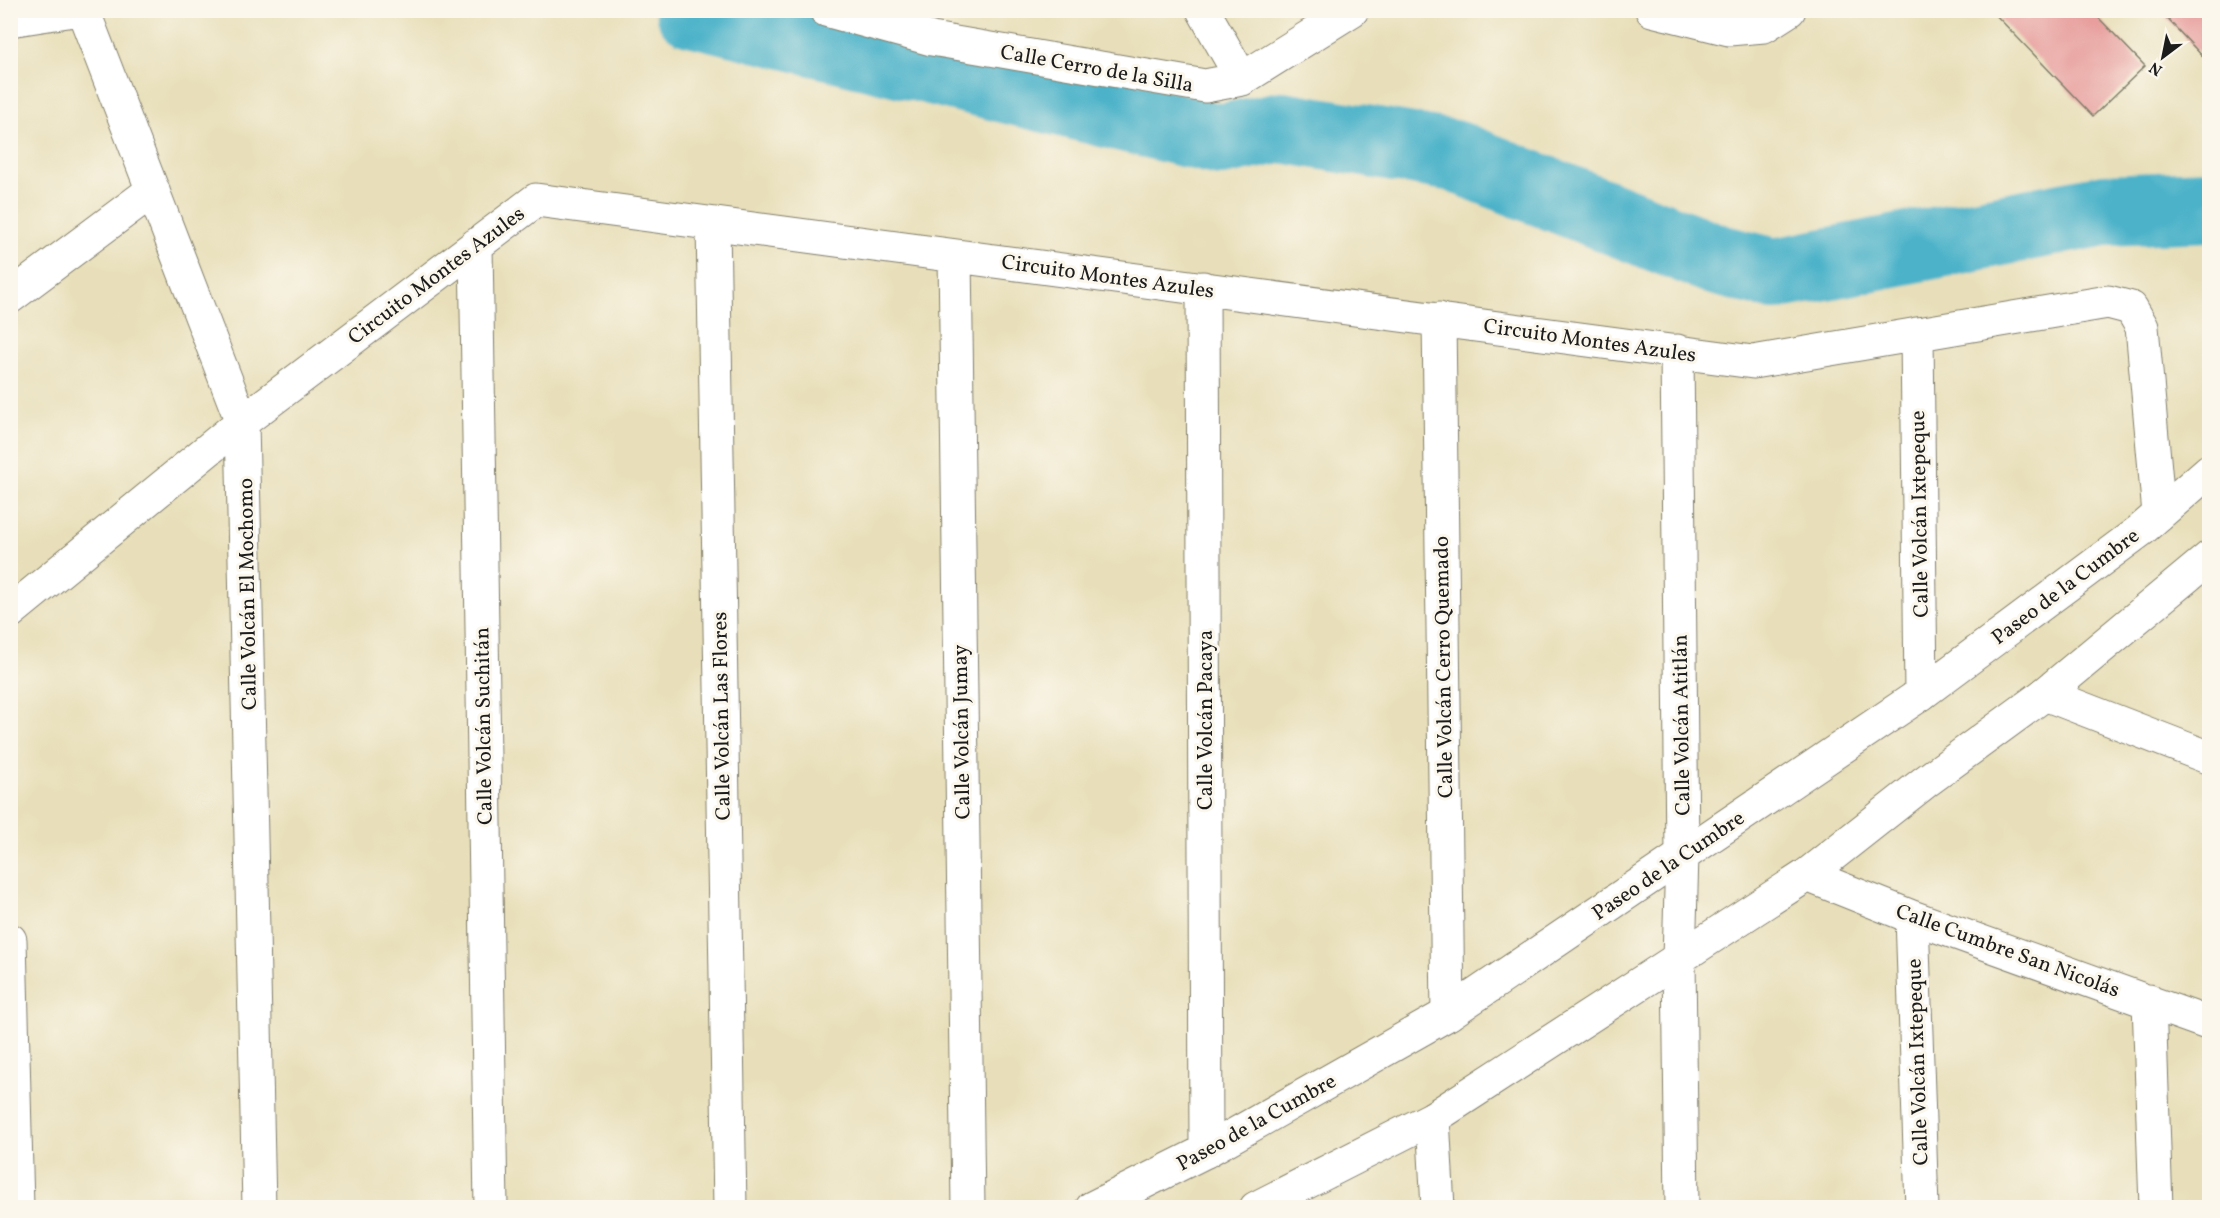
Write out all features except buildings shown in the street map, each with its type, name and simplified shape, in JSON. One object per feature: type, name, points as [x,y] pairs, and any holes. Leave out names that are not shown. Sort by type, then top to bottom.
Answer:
[{"type":"street","points":[[10,20],[74,10]]},
{"type":"street","name":"Calle Volcán El Mochomo","points":[[83,10],[242,422],[259,1208]]},
{"type":"street","name":"Calle Cerro de la Silla","points":[[826,10],[932,39],[1205,87],[1242,79],[1352,10]]},
{"type":"street","points":[[916,10],[932,39]]},
{"type":"street","points":[[1203,10],[1242,79]]},
{"type":"street","points":[[1652,10],[1729,29],[1764,26],[1790,10]]},
{"type":"street","points":[[10,297],[153,190]]},
{"type":"street","name":"Circuito Montes Azules","points":[[10,612],[242,422],[536,200],[1753,362],[2108,302],[2131,308],[2142,327],[2159,514]]},
{"type":"street","name":"Calle Volcán Las Flores","points":[[713,224],[730,1208]]},
{"type":"street","name":"Calle Volcán Suchitán","points":[[476,245],[490,1208]]},
{"type":"street","name":"Calle Volcán Jumay","points":[[955,256],[968,1208]]},
{"type":"street","name":"Calle Volcán Pacaya","points":[[1203,288],[1206,1151]]},
{"type":"street","name":"Calle Volcán Cerro Quemado","points":[[1439,320],[1448,1014]]},
{"type":"street","name":"Calle Volcán Ixtepeque","points":[[1917,334],[1921,694]]},
{"type":"street","name":"Calle Volcán Atitlán","points":[[1677,351],[1682,855],[1679,959],[1682,1208]]},
{"type":"street","name":"Paseo de la Cumbre","points":[[1092,1208],[1206,1151],[1448,1014],[1921,694],[2141,530],[2210,470]]},
{"type":"street","points":[[1256,1208],[1433,1118],[1807,875],[1924,782],[2046,694],[2210,557]]},
{"type":"street","points":[[2046,694],[2210,758]]},
{"type":"street","name":"Calle Cumbre San Nicolás","points":[[1807,875],[1912,917],[2210,1024]]},
{"type":"street","name":"Calle Volcán Ixtepeque","points":[[1912,917],[1922,1208]]},
{"type":"street","points":[[10,940],[17,1208]]},
{"type":"street","points":[[2149,1001],[2156,1208]]},
{"type":"street","points":[[1433,1118],[1438,1208]]},
{"type":"waterway","points":[[691,10],[1221,140],[1282,127],[1454,156],[1718,260],[1774,274],[2104,210],[2210,206]]}]
